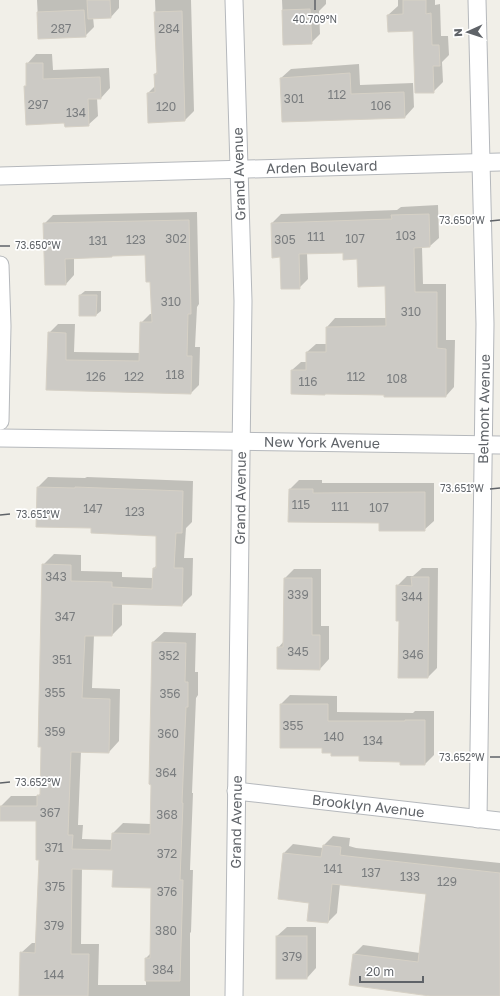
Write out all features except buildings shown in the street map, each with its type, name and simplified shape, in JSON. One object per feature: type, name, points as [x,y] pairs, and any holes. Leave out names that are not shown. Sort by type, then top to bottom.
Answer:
[{"type":"street","name":"Grand Avenue","points":[[234,0],[243,301],[234,996]]},
{"type":"street","name":"Belmont Avenue","points":[[477,0],[485,324],[478,819]]},
{"type":"street","name":"Arden Boulevard","points":[[0,176],[500,162]]},
{"type":"street","points":[[0,265],[2,326],[0,421]]},
{"type":"street","name":"New York Avenue","points":[[0,438],[500,445]]},
{"type":"street","name":"Brooklyn Avenue","points":[[236,792],[500,821]]}]
